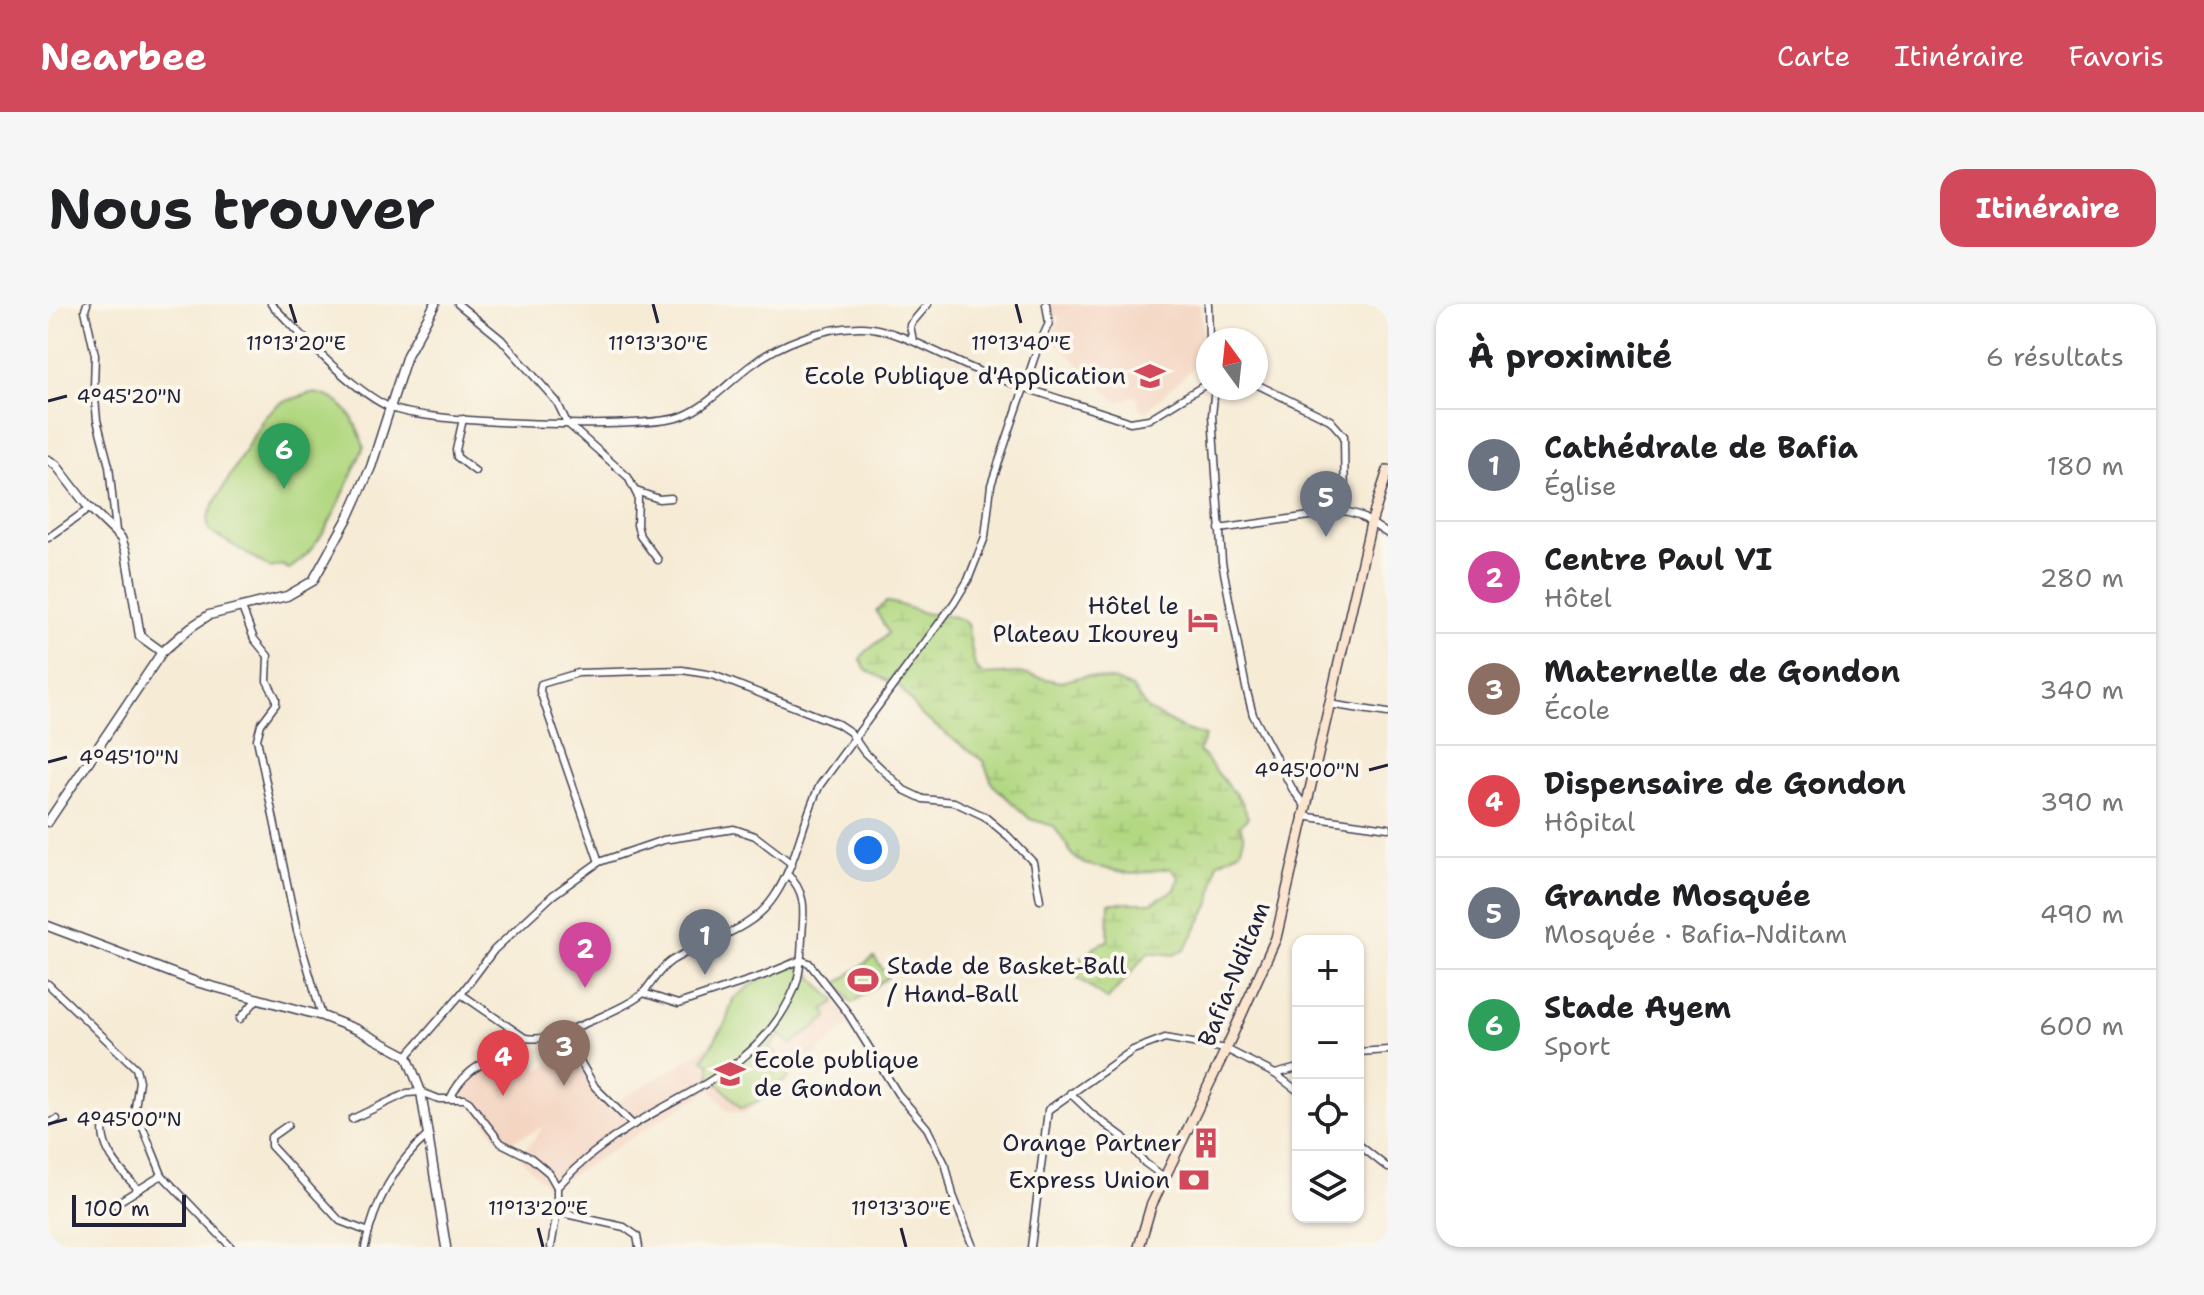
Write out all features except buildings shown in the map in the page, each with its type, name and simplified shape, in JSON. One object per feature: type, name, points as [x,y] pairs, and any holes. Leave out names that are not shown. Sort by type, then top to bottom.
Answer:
[{"type":"main road","name":"Bafia-Nditam","points":[[1139,1247],[1151,1206],[1276,938],[1371,523],[1388,470]]},
{"type":"street","points":[[87,304],[85,310],[95,355],[97,420],[109,466],[116,531],[126,552],[140,636],[162,652]]},
{"type":"street","points":[[271,304],[324,356],[389,407],[415,415],[567,423],[667,421],[684,416],[771,353],[819,334],[866,327],[913,341],[1025,388],[1130,422],[1149,419],[1196,391]]},
{"type":"street","points":[[48,822],[162,652],[200,620],[287,596],[313,581],[349,516],[371,467],[407,355],[435,304]]},
{"type":"street","points":[[458,304],[501,339],[557,402],[567,423],[628,477],[636,491],[640,536],[658,560]]},
{"type":"street","points":[[913,341],[910,325],[928,304]]},
{"type":"street","points":[[461,994],[525,1038],[537,1039],[563,1032],[631,1002],[671,962],[734,931],[757,916],[773,899],[792,864],[810,806],[820,785],[968,580],[985,537],[991,485],[1049,323],[1046,304]]},
{"type":"street","points":[[1208,304],[1209,328]]},
{"type":"street","points":[[1268,390],[1330,420],[1344,436],[1345,511]]},
{"type":"street","points":[[1214,400],[1212,415],[1222,562],[1253,715],[1304,811],[1388,828]]},
{"type":"street","points":[[463,419],[457,457],[475,471]]},
{"type":"street","points":[[48,460],[56,465],[90,508],[116,531]]},
{"type":"street","points":[[636,491],[659,499],[671,498]]},
{"type":"street","points":[[48,538],[90,508]]},
{"type":"street","points":[[1219,529],[1345,511],[1359,515],[1388,534]]},
{"type":"street","points":[[242,608],[254,639],[269,660],[267,681],[276,704],[261,724],[257,739],[297,931],[322,1016]]},
{"type":"street","points":[[599,862],[540,691],[541,684],[578,673],[682,670],[713,675],[838,724],[854,736],[864,752],[904,790],[923,799],[954,802],[984,816],[1033,862],[1040,900]]},
{"type":"street","points":[[1328,704],[1388,713]]},
{"type":"street","points":[[407,1056],[461,994],[494,950],[553,895],[599,862],[663,840],[734,829],[755,836],[792,864]]},
{"type":"street","points":[[557,1187],[588,1158],[633,1125],[705,1086],[742,1061],[766,1035],[794,989],[801,960],[805,903],[787,874]]},
{"type":"street","points":[[48,926],[196,982],[322,1016],[358,1030],[407,1056],[421,1092],[446,1247]]},
{"type":"street","points":[[643,993],[678,1004],[801,960],[809,963],[847,1012],[890,1082],[927,1128],[946,1166],[955,1201],[973,1247]]},
{"type":"street","points":[[48,984],[136,1068],[139,1081],[135,1108],[162,1175],[231,1247]]},
{"type":"street","points":[[240,1019],[258,998]]},
{"type":"street","points":[[563,1032],[595,1087],[633,1125]]},
{"type":"street","points":[[450,1099],[458,1083],[470,1072],[525,1038]]},
{"type":"street","points":[[1031,1247],[1046,1116],[1051,1107],[1133,1050],[1165,1038],[1226,1049],[1275,1074],[1292,1087]]},
{"type":"street","points":[[1364,1052],[1388,1050]]},
{"type":"street","points":[[1275,1074],[1292,1070]]},
{"type":"street","points":[[352,1119],[399,1096],[421,1092],[439,1099],[464,1099],[469,1102],[501,1143],[531,1158],[549,1173],[557,1187],[557,1212],[551,1247]]},
{"type":"street","points":[[1070,1093],[1123,1137],[1145,1163],[1164,1177]]},
{"type":"street","points":[[48,1123],[57,1119]]},
{"type":"street","points":[[105,1120],[103,1127],[110,1155],[138,1189]]},
{"type":"street","points":[[288,1125],[271,1137],[271,1146],[340,1221],[369,1232]]},
{"type":"street","points":[[365,1247],[396,1168],[412,1148],[428,1135]]},
{"type":"street","points":[[1364,1149],[1388,1168]]},
{"type":"street","points":[[115,1204],[162,1175]]},
{"type":"street","points":[[557,1212],[624,1227],[637,1236],[639,1247]]},
{"type":"shaded area","name":"Ecole Publique d'Application","points":[[1045,304],[1200,304],[1203,328],[1196,328],[1196,365],[1145,412],[1138,407],[1134,396],[1118,402],[1049,336],[1060,319]]},
{"type":"shaded area","name":"Ecole publique de Gondon","points":[[809,967],[852,1022],[775,1092],[744,1114],[728,1111],[710,1089],[549,1189],[520,1157],[543,1127],[507,1143],[501,1141],[457,1085],[528,1042],[539,1070],[569,1051],[598,1095],[609,1106],[689,1059]]},
{"type":"green space","points":[[311,393],[332,398],[346,410],[357,427],[364,447],[334,514],[314,545],[289,569],[282,565],[271,568],[209,531],[207,519],[265,416],[280,403]]},
{"type":"green space","points":[[886,602],[924,613],[953,617],[967,624],[975,667],[983,675],[1019,673],[1060,682],[1085,676],[1116,681],[1132,688],[1148,710],[1183,729],[1205,736],[1199,751],[1242,802],[1248,818],[1240,825],[1244,838],[1240,851],[1217,863],[1211,902],[1185,949],[1174,955],[1149,952],[1107,1000],[1077,977],[1075,964],[1095,946],[1108,941],[1109,903],[1151,903],[1175,890],[1179,877],[1170,868],[1132,874],[1084,864],[1074,857],[1054,826],[1030,819],[993,785],[983,761],[922,716],[900,687],[866,670],[860,659],[888,633],[876,611]]},
{"type":"green space","name":"Stade de Basket-Ball / Hand-Ball","points":[[874,957],[888,977],[852,1003],[838,983]]},
{"type":"green space","points":[[796,960],[836,999],[835,1002],[824,1009],[828,1016],[826,1019],[792,1044],[780,1035],[770,1048],[788,1071],[788,1079],[761,1100],[741,1108],[721,1086],[710,1080],[710,1064],[703,1059],[726,1022],[733,999]]},
{"type":"place","name":"Ecole Publique d'Application","points":[[1150,376]]},
{"type":"place","name":"Stade Ayem","points":[[284,489]]},
{"type":"place","name":"Grande Mosquée","points":[[1326,537]]},
{"type":"place","name":"Hôtel le Plateau Ikourey","points":[[1203,620]]},
{"type":"place","name":"Cathédrale de Bafia","points":[[705,975]]},
{"type":"place","name":"Stade de Basket-Ball / Hand-Ball","points":[[863,980]]},
{"type":"place","name":"Centre Paul VI","points":[[585,988]]},
{"type":"place","name":"Ecole publique de Gondon","points":[[730,1074]]},
{"type":"place","name":"Maternelle de Gondon","points":[[564,1086]]},
{"type":"place","name":"Dispensaire de Gondon","points":[[503,1096]]},
{"type":"place","name":"Orange Partner","points":[[1206,1143]]},
{"type":"place","name":"Express Union","points":[[1194,1180]]}]
